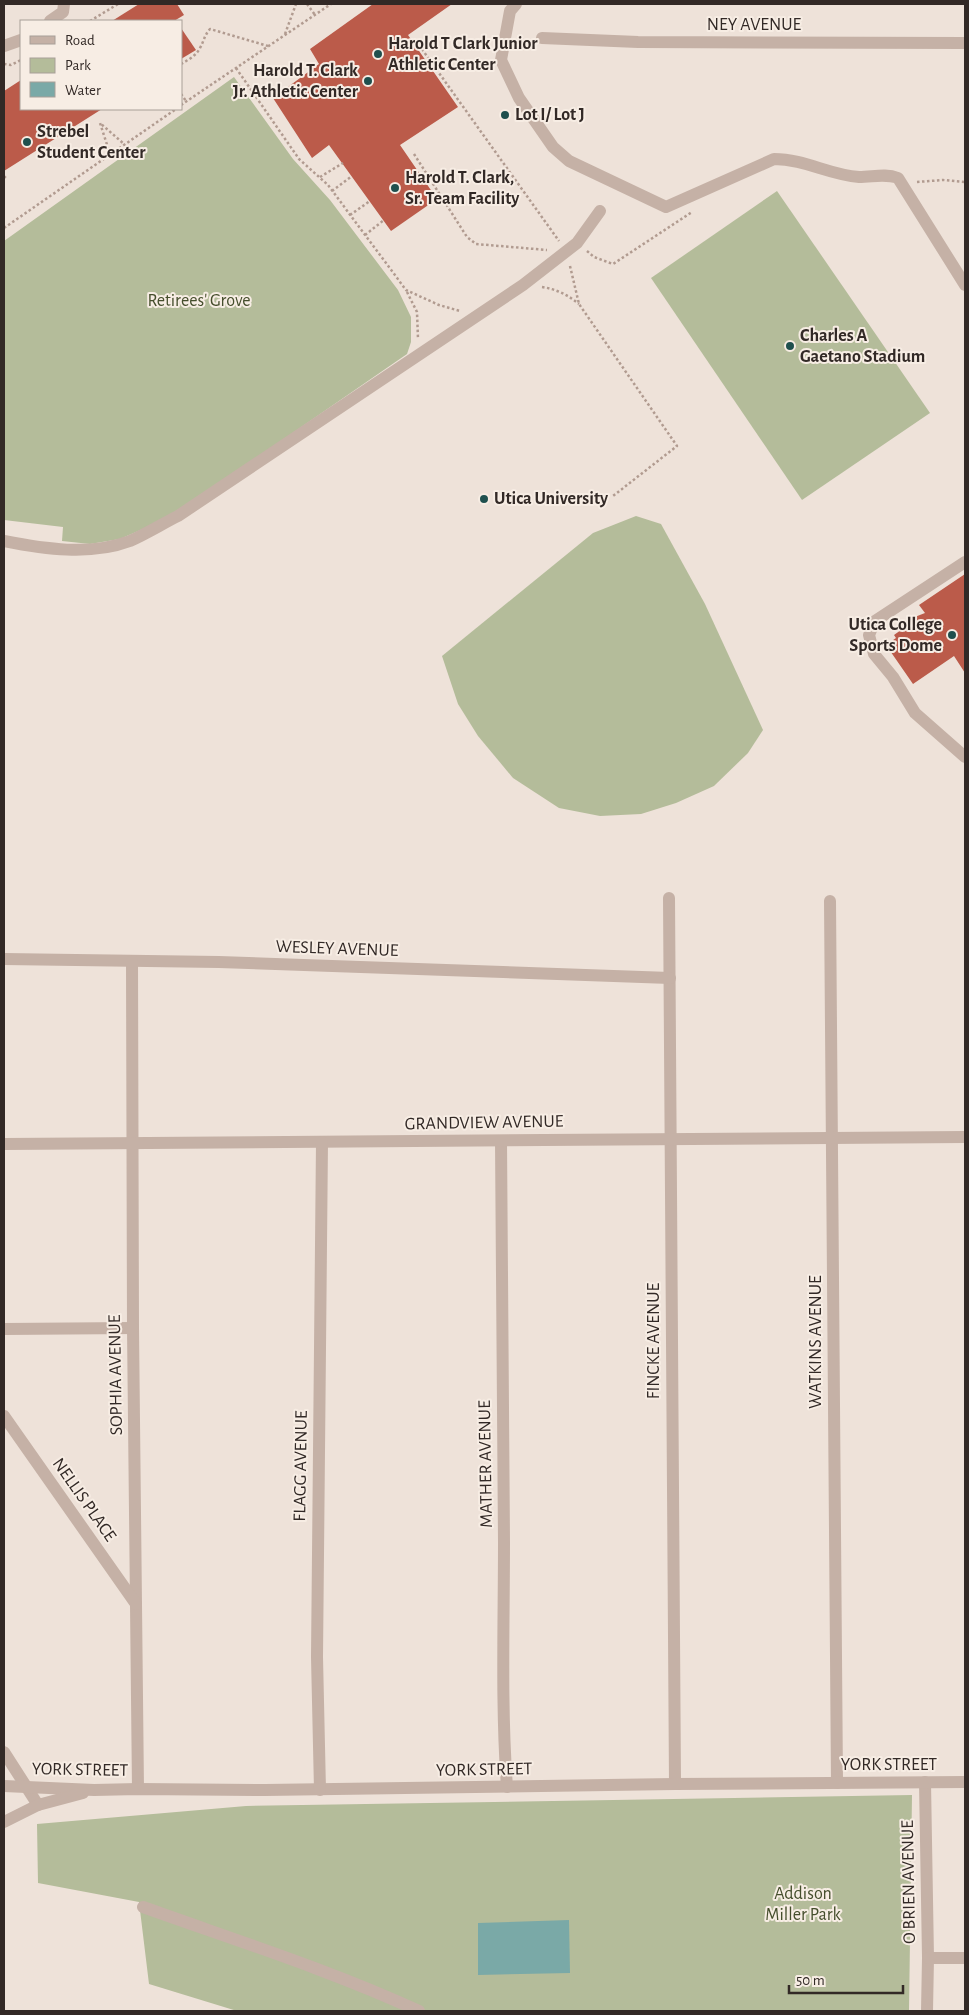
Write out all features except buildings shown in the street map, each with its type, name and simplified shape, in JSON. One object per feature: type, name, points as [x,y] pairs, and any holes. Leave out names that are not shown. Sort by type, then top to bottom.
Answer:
[{"type":"street","points":[[51,20],[63,12],[64,4]]},
{"type":"street","points":[[516,4],[510,11],[500,60],[519,98],[553,147],[569,161],[666,207],[774,159],[792,159],[839,174],[860,177],[890,175],[898,178],[965,286]]},
{"type":"street","name":"NEY AVENUE","points":[[542,38],[657,42],[965,43]]},
{"type":"street","points":[[4,46],[20,40]]},
{"type":"street","points":[[4,541],[40,548],[92,549],[129,541],[178,516],[523,285],[577,243],[600,211]]},
{"type":"street","points":[[965,562],[875,621],[869,636],[874,654],[893,677],[915,713],[965,757]]},
{"type":"street","name":"FINCKE AVENUE","points":[[669,898],[675,1784]]},
{"type":"street","name":"WATKINS AVENUE","points":[[830,901],[837,1782]]},
{"type":"street","name":"WESLEY AVENUE","points":[[4,959],[219,962],[670,978]]},
{"type":"street","name":"SOPHIA AVENUE","points":[[132,961],[133,1328],[138,1788]]},
{"type":"street","name":"GRANDVIEW AVENUE","points":[[4,1144],[965,1137]]},
{"type":"street","name":"MATHER AVENUE","points":[[501,1141],[504,1741],[507,1787]]},
{"type":"street","name":"FLAGG AVENUE","points":[[320,1790],[317,1647],[322,1142]]},
{"type":"street","points":[[4,1330],[133,1328]]},
{"type":"street","name":"NELLIS PLACE","points":[[4,1416],[136,1604]]},
{"type":"street","points":[[4,1752],[38,1805]]},
{"type":"street","name":"O BRIEN AVENUE","points":[[925,1782],[927,2011]]},
{"type":"street","name":"YORK STREET","points":[[4,1786],[94,1790],[138,1788],[320,1790],[675,1784],[965,1782]]},
{"type":"street","points":[[4,1822],[38,1805],[94,1790]]},
{"type":"street","points":[[143,1907],[382,1994],[419,2011]]},
{"type":"street","points":[[928,1958],[965,1958]]},
{"type":"path","points":[[92,20],[118,4]]},
{"type":"path","points":[[284,35],[296,4]]},
{"type":"path","points":[[307,4],[315,15]]},
{"type":"path","points":[[182,104],[331,4]]},
{"type":"path","points":[[182,63],[195,55],[201,47],[204,36],[210,30],[268,46]]},
{"type":"path","points":[[419,45],[566,251],[580,304],[677,446],[613,496]]},
{"type":"path","points":[[4,65],[11,65],[20,60]]},
{"type":"path","points":[[236,68],[300,158],[332,191],[406,290],[416,312],[419,336],[413,358]]},
{"type":"path","points":[[182,96],[186,102]]},
{"type":"path","points":[[4,228],[175,110]]},
{"type":"path","points":[[110,154],[100,123],[124,144]]},
{"type":"path","points":[[414,154],[467,237],[476,244],[566,251]]},
{"type":"path","points":[[320,177],[343,163]]},
{"type":"path","points":[[4,178],[7,175]]},
{"type":"path","points":[[332,191],[352,176]]},
{"type":"path","points":[[901,183],[943,180],[965,182]]},
{"type":"path","points":[[350,215],[370,201]]},
{"type":"path","points":[[577,243],[594,257],[613,264],[696,209]]},
{"type":"path","points":[[365,235],[384,220]]},
{"type":"path","points":[[523,285],[550,288],[569,296],[580,304]]},
{"type":"path","points":[[406,290],[465,313],[481,313]]},
{"type":"green space","name":"Retirees' Grove","points":[[234,77],[293,159],[330,200],[398,290],[411,317],[411,342],[407,354],[161,521],[120,539],[90,544],[62,541],[63,527],[4,520],[4,241]]},
{"type":"green space","name":"Charles A Gaetano Stadium","points":[[777,191],[930,413],[802,500],[651,278]]},
{"type":"green space","points":[[636,516],[661,524],[705,604],[763,730],[748,753],[714,786],[676,803],[641,814],[600,816],[559,808],[513,778],[478,736],[458,704],[442,656],[593,533]]},
{"type":"green space","name":"Addison Miller Park","points":[[912,1795],[909,2011],[237,2011],[149,1984],[139,1902],[38,1883],[37,1824],[246,1806]]},
{"type":"water","points":[[569,1920],[570,1973],[478,1975],[478,1923]]},
{"type":"place","name":"Harold T Clark Junior Athletic Center","points":[[378,54]]},
{"type":"place","name":"Harold T. Clark Jr. Athletic Center","points":[[368,81]]},
{"type":"place","name":"Lot I/ Lot J","points":[[505,115]]},
{"type":"place","name":"Strebel Student Center","points":[[27,142]]},
{"type":"place","name":"Harold T. Clark, Sr. Team Facility","points":[[395,188]]},
{"type":"place","name":"Charles A Gaetano Stadium","points":[[790,346]]},
{"type":"place","name":"Utica University","points":[[484,499]]},
{"type":"place","name":"Utica College Sports Dome","points":[[952,635]]}]
